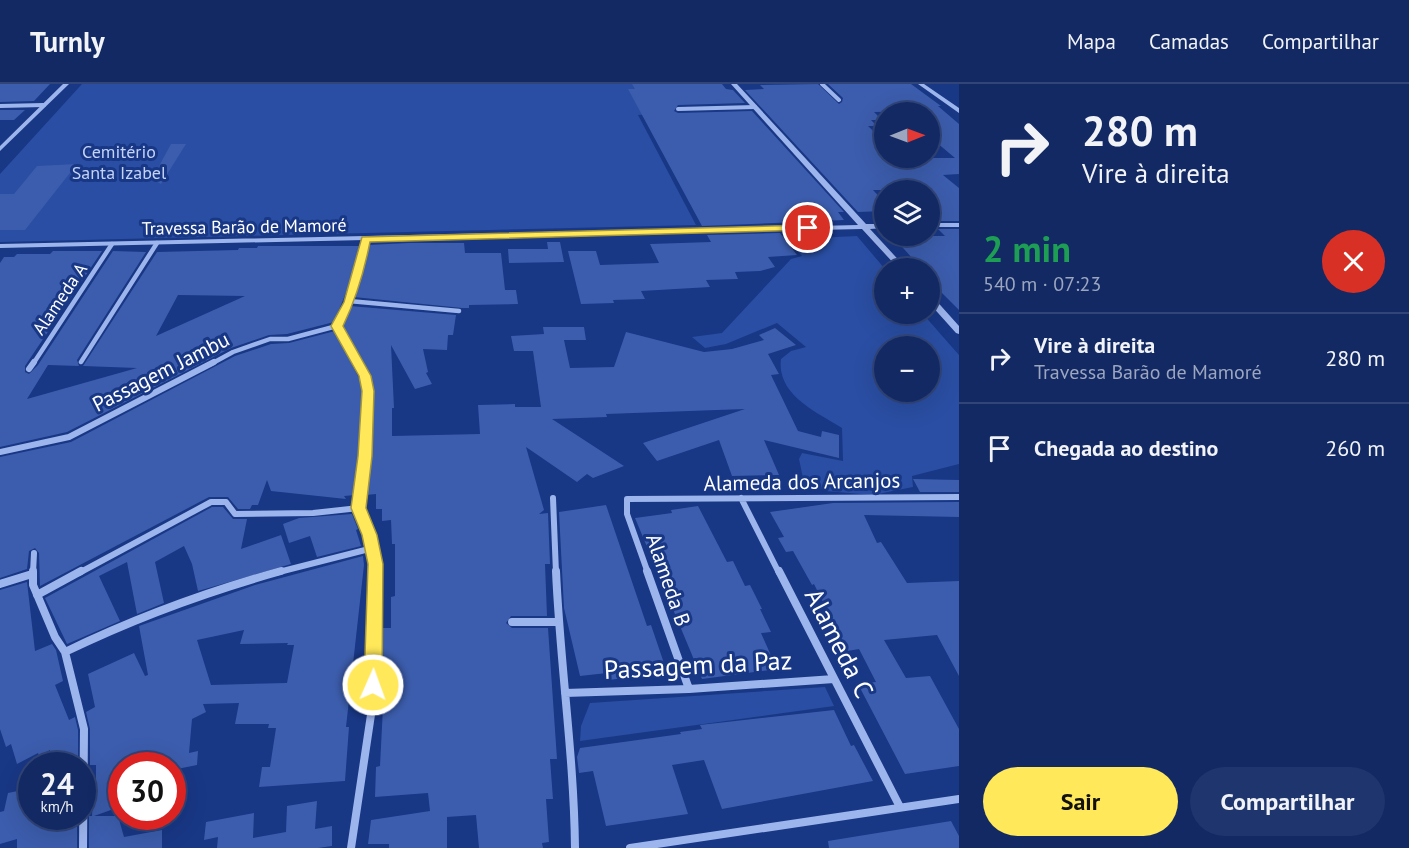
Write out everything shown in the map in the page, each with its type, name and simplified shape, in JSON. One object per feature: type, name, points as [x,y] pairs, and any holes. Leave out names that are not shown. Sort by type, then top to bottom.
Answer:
[{"type":"street","points":[[0,149],[66,84]]},
{"type":"street","points":[[734,84],[893,258]]},
{"type":"street","points":[[822,84],[839,100]]},
{"type":"street","points":[[921,84],[959,111]]},
{"type":"street","points":[[0,106],[44,105]]},
{"type":"street","points":[[678,109],[755,107]]},
{"type":"street","points":[[940,225],[958,226]]},
{"type":"street","name":"Travessa Barão de Mamoré","points":[[0,246],[874,226]]},
{"type":"street","points":[[351,848],[372,708],[376,591],[373,548],[359,508],[368,413],[367,383],[337,326],[349,302],[360,269],[365,239]]},
{"type":"street","points":[[81,362],[157,243]]},
{"type":"street","name":"Alameda A","points":[[29,369],[112,244]]},
{"type":"street","points":[[349,302],[459,311]]},
{"type":"street","points":[[940,310],[959,331]]},
{"type":"street","name":"Passagem Jambu","points":[[0,452],[69,437],[233,352],[270,339],[288,339],[337,326]]},
{"type":"street","name":"Alameda dos Arcanjos","points":[[645,500],[959,497]]},
{"type":"street","points":[[554,498],[558,622],[574,785],[574,848]]},
{"type":"street","name":"Alameda C","points":[[741,498],[900,807]]},
{"type":"street","name":"Alameda B","points":[[645,500],[627,499],[627,514],[689,689]]},
{"type":"street","points":[[37,596],[211,502],[226,502],[235,514],[313,513],[359,508]]},
{"type":"street","points":[[65,652],[141,615],[192,597],[291,568],[373,548]]},
{"type":"street","points":[[34,553],[32,574],[37,596],[55,637],[65,652],[84,729],[83,848]]},
{"type":"street","points":[[0,584],[32,574]]},
{"type":"street","points":[[512,622],[558,622]]},
{"type":"street","name":"Passagem da Paz","points":[[565,693],[689,689],[834,679]]},
{"type":"street","points":[[630,848],[959,799]]},
{"type":"green space","name":"Cemitério Santa Izabel","points":[[82,84],[656,84],[675,113],[638,115],[696,225],[0,242],[0,174]]},
{"type":"green space","points":[[857,236],[876,258],[874,324],[932,324],[959,355],[959,464],[912,476],[913,487],[873,495],[825,491],[803,478],[799,459],[802,453],[843,461],[842,428],[811,409],[792,393],[781,372],[781,359],[791,351],[806,347],[777,323],[726,344],[705,348],[692,337],[722,333],[791,259],[802,256],[795,248],[794,239]]},
{"type":"green space","points":[[825,687],[834,706],[580,741],[581,726],[590,703]]},
{"type":"building","points":[[0,84],[50,84],[34,101],[0,102]]},
{"type":"building","points":[[632,84],[722,84],[726,89],[733,90],[745,103],[678,105],[674,111],[678,113],[752,111],[844,212],[838,212],[844,220],[702,226],[628,89],[635,89]]},
{"type":"building","points":[[818,84],[839,104],[843,98],[828,84],[911,84],[936,102],[874,102],[874,120],[871,120],[874,126],[868,126],[874,132],[874,168],[940,168],[940,158],[955,158],[940,145],[940,108],[959,124],[959,174],[943,175],[959,188],[959,221],[940,221],[940,180],[874,180],[874,211],[858,212],[745,90],[764,89],[760,85]]},
{"type":"building","points":[[0,110],[25,110],[14,120],[0,120]]},
{"type":"building","points":[[171,144],[186,144],[161,184],[152,179]]},
{"type":"building","points":[[77,164],[25,230],[0,230],[0,194],[14,194],[37,166]]},
{"type":"building","points":[[940,229],[959,229],[959,310],[940,291],[940,258],[912,258],[901,246],[940,246],[940,236],[945,236]]},
{"type":"building","points":[[780,233],[797,255],[768,257],[775,267],[760,271],[735,272],[738,279],[706,280],[710,287],[641,291],[645,299],[613,300],[614,303],[581,304],[568,251],[596,251],[600,265],[659,263],[650,244],[711,242],[707,235]]},
{"type":"building","points":[[547,242],[560,242],[564,262],[509,263],[508,249],[548,249]]},
{"type":"building","points":[[464,243],[465,253],[501,253],[505,290],[516,290],[518,304],[469,305],[469,308],[462,308],[354,297],[368,245]]},
{"type":"building","points":[[258,246],[359,246],[350,283],[334,322],[287,334],[269,335],[231,348],[67,432],[0,447],[0,263],[4,257],[14,257],[17,254],[50,254],[53,251],[102,251],[25,366],[25,372],[29,374],[38,365],[113,251],[146,252],[77,360],[79,366],[48,365],[27,399],[137,368],[83,366],[157,252],[257,248]],"holes":[[[178,295],[245,296],[156,336]]]},
{"type":"building","points":[[350,306],[456,315],[453,335],[448,335],[447,350],[423,349],[428,372],[426,373],[432,384],[415,389],[391,345],[394,408],[392,408],[392,436],[480,434],[478,405],[515,404],[515,407],[541,407],[533,351],[514,351],[511,336],[544,334],[543,327],[584,327],[586,340],[564,340],[570,368],[614,367],[626,332],[704,352],[732,349],[764,340],[759,335],[775,328],[796,345],[768,354],[779,374],[771,375],[798,431],[821,437],[822,431],[839,435],[839,458],[764,440],[779,475],[732,476],[719,440],[657,461],[643,443],[745,409],[606,414],[607,417],[552,419],[624,466],[593,478],[587,474],[577,482],[526,447],[544,510],[539,514],[548,513],[550,564],[545,564],[547,616],[511,616],[506,623],[512,628],[548,628],[557,759],[550,759],[553,799],[546,799],[549,842],[542,843],[543,848],[479,848],[476,815],[447,817],[447,848],[389,848],[389,844],[368,844],[371,820],[430,811],[428,793],[375,797],[376,767],[380,766],[385,668],[382,668],[383,653],[380,653],[381,628],[391,628],[391,597],[395,596],[395,544],[392,544],[391,520],[382,521],[382,509],[376,509],[376,494],[366,495],[373,413],[372,383],[342,326]]},
{"type":"building","points":[[335,331],[362,384],[363,413],[355,495],[344,496],[346,499],[271,491],[267,480],[258,505],[252,505],[250,509],[238,509],[228,497],[209,497],[40,586],[39,553],[35,548],[29,551],[27,569],[0,578],[0,457],[71,442],[235,356],[271,344],[289,343]]},
{"type":"building","points":[[913,479],[959,480],[959,492],[920,492]]},
{"type":"building","points":[[959,502],[959,517],[864,515],[877,543],[881,542],[907,583],[959,581],[959,676],[937,635],[884,640],[906,678],[930,676],[959,729],[959,766],[905,774],[858,684],[876,682],[859,649],[847,651],[814,584],[812,585],[793,551],[786,552],[778,538],[784,537],[770,512],[833,503]]},
{"type":"building","points":[[606,505],[647,626],[651,625],[667,672],[609,680],[607,673],[580,676],[564,608],[559,512]]},
{"type":"building","points":[[698,506],[727,562],[733,561],[745,586],[750,585],[762,609],[760,609],[771,632],[761,633],[777,669],[702,679],[635,518],[672,513],[671,510]]},
{"type":"building","points":[[212,507],[223,507],[233,519],[247,519],[241,549],[281,535],[291,564],[198,591],[192,564],[184,546],[155,562],[164,603],[137,614],[127,562],[99,576],[120,621],[67,644],[45,598]]},
{"type":"building","points":[[352,514],[361,546],[317,557],[310,536],[289,543],[283,524],[299,518]]},
{"type":"building","points":[[363,556],[364,565],[346,727],[349,727],[345,781],[259,787],[262,767],[270,767],[276,728],[268,728],[269,724],[235,724],[239,703],[203,704],[206,712],[192,719],[189,753],[198,751],[197,765],[186,767],[186,752],[108,752],[108,811],[96,815],[96,752],[90,752],[90,729],[86,712],[95,707],[88,674],[134,653],[145,676],[148,675],[139,626],[255,585]],"holes":[[[244,630],[240,644],[288,643],[287,645],[294,645],[287,683],[211,685],[197,640]]]},
{"type":"building","points":[[27,582],[35,651],[52,644],[56,650],[63,681],[55,685],[69,720],[75,717],[78,730],[78,752],[50,752],[50,750],[18,752],[17,764],[11,744],[6,747],[0,729],[0,590]]},
{"type":"building","points":[[834,710],[851,746],[854,745],[873,781],[722,809],[704,760],[672,765],[688,814],[606,826],[593,771],[579,773],[577,757],[580,748],[681,734],[680,732],[702,729],[700,725]]},
{"type":"building","points":[[18,791],[18,830],[77,830],[77,848],[17,848],[17,839],[0,844],[0,812],[4,811],[8,793]]},
{"type":"building","points":[[317,801],[315,829],[332,826],[332,846],[217,848],[218,837],[204,840],[206,822],[254,813],[253,838],[286,832],[287,806]]},
{"type":"building","points":[[96,816],[108,816],[108,830],[122,830],[124,837],[162,830],[162,848],[89,848],[89,830],[96,830]]},
{"type":"building","points":[[951,821],[959,836],[959,848],[829,848],[828,841]]},
{"type":"route","points":[[373,685],[376,564],[370,535],[359,508],[365,456],[368,391],[365,376],[337,326],[349,302],[360,269],[365,239],[808,228]]}]
